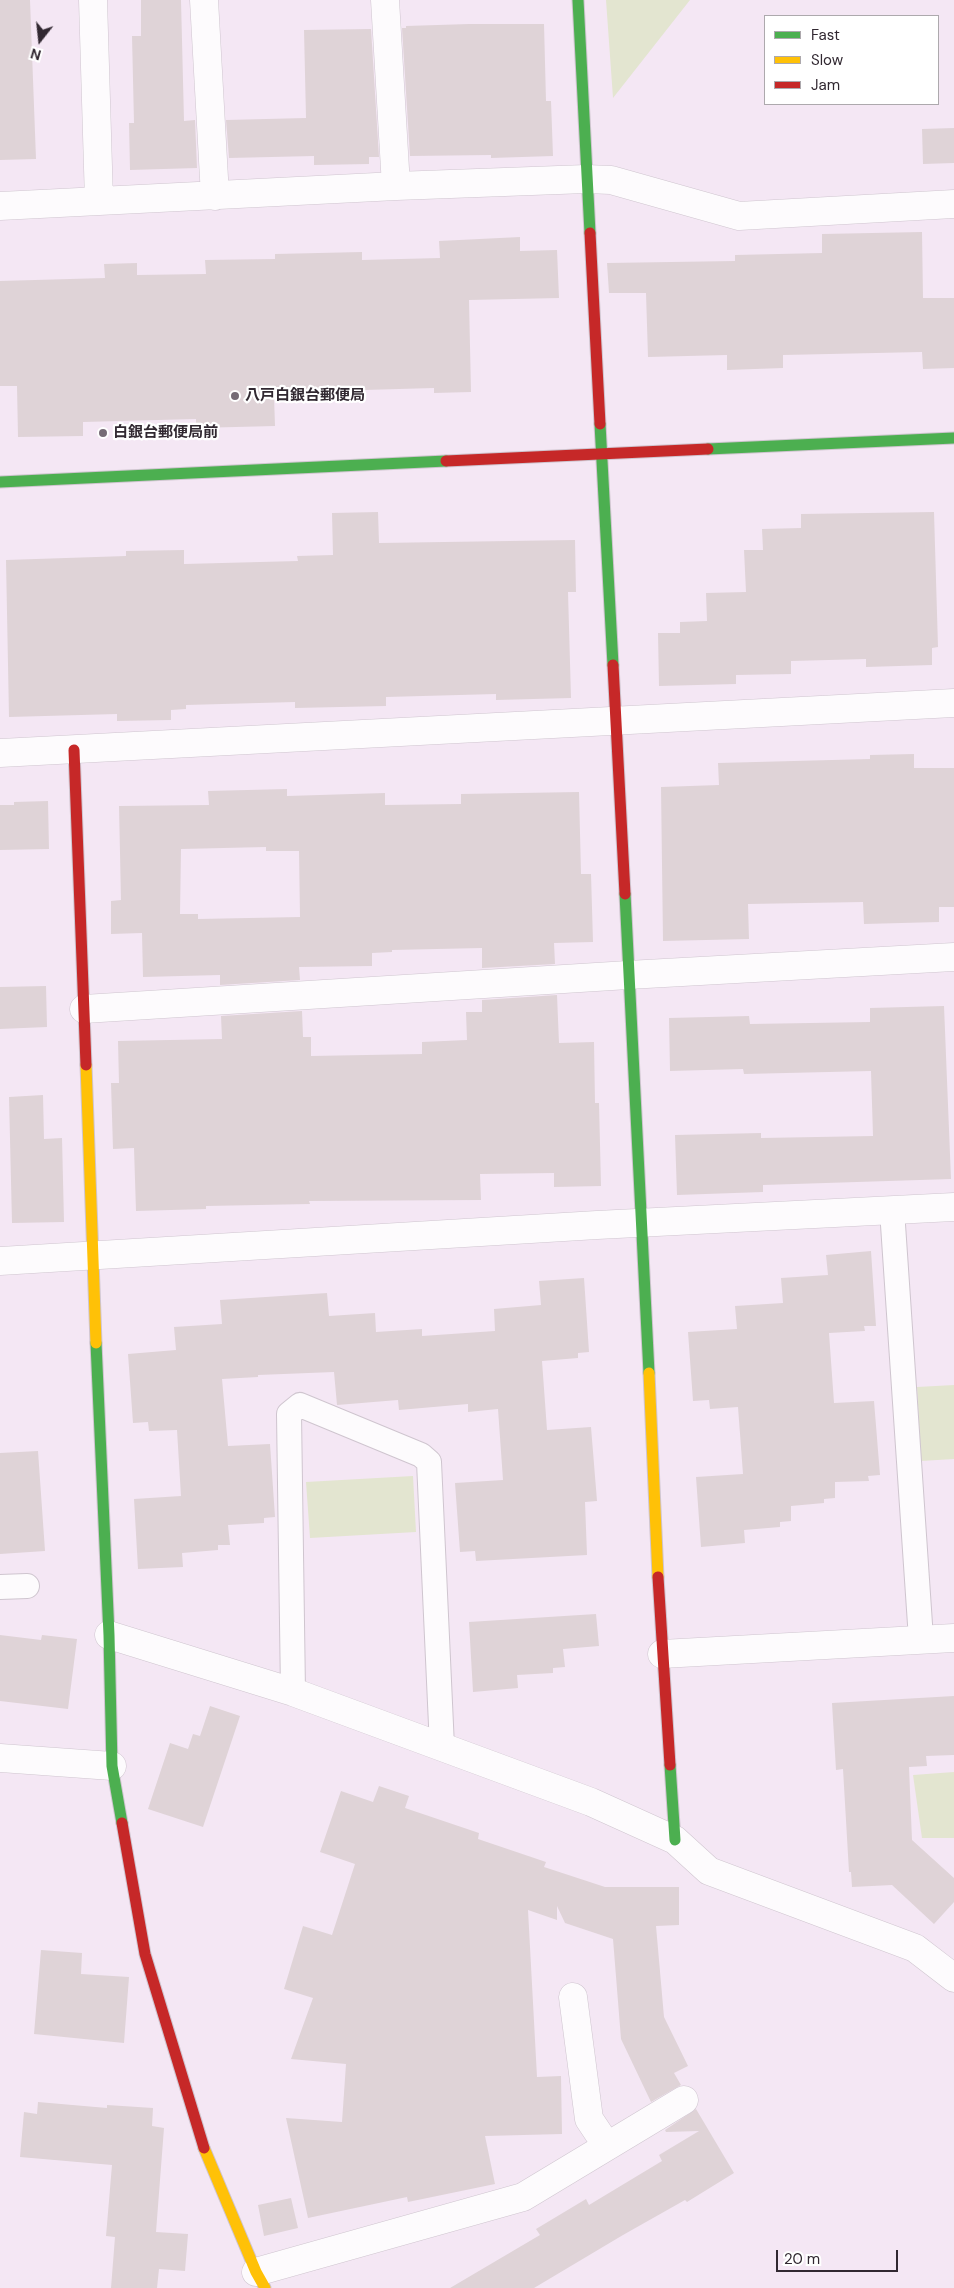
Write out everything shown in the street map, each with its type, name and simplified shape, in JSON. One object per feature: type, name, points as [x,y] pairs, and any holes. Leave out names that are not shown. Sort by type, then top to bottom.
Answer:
[{"type":"street","points":[[93,0],[99,201]]},
{"type":"street","points":[[204,0],[215,196]]},
{"type":"street","points":[[385,0],[396,186]]},
{"type":"street","points":[[578,0],[642,1222],[662,1654],[675,1840]]},
{"type":"street","points":[[0,206],[396,186],[586,179],[611,180],[740,216],[954,204]]},
{"type":"street","points":[[0,482],[954,438]]},
{"type":"street","points":[[0,753],[954,702]]},
{"type":"street","points":[[74,750],[109,1635],[112,1766],[145,1954],[202,2142],[260,2280],[523,2197],[684,2100]]},
{"type":"street","points":[[84,1009],[954,957]]},
{"type":"street","points":[[0,1260],[642,1222],[954,1207]]},
{"type":"street","points":[[109,1635],[293,1692],[590,1802],[675,1840],[709,1871],[915,1948],[954,1978]]},
{"type":"street","points":[[662,1654],[954,1638]]},
{"type":"street","points":[[0,1758],[112,1766]]},
{"type":"street","points":[[573,1997],[589,2119],[607,2146]]},
{"type":"lane","points":[[892,1210],[921,1640]]},
{"type":"lane","points":[[293,1692],[289,1414],[300,1406],[421,1455],[428,1462],[442,1747]]},
{"type":"lane","points":[[0,1587],[27,1586]]},
{"type":"green space","points":[[606,0],[690,0],[613,98]]},
{"type":"green space","points":[[954,1385],[954,1459],[921,1461],[917,1387]]},
{"type":"green space","points":[[413,1476],[416,1532],[310,1538],[306,1482]]},
{"type":"green space","points":[[954,1772],[954,1838],[922,1838],[913,1775]]},
{"type":"building","points":[[0,0],[30,0],[36,159],[0,160]]},
{"type":"building","points":[[141,0],[181,0],[184,121],[195,120],[197,168],[130,170],[129,123],[134,123],[132,36],[141,36]]},
{"type":"building","points":[[544,24],[546,101],[551,101],[553,156],[491,158],[491,155],[410,156],[402,28],[406,28],[406,26]]},
{"type":"building","points":[[371,29],[379,157],[369,157],[369,164],[314,165],[314,156],[229,158],[226,120],[306,118],[304,30]]},
{"type":"building","points":[[954,128],[954,163],[923,164],[922,129]]},
{"type":"building","points":[[922,232],[923,298],[954,298],[954,368],[923,369],[922,352],[783,355],[783,368],[727,370],[727,355],[648,357],[646,293],[609,293],[607,263],[735,261],[735,255],[822,253],[822,234]]},
{"type":"building","points":[[520,237],[520,251],[557,250],[559,298],[469,300],[471,392],[434,393],[434,388],[329,391],[329,395],[274,396],[275,426],[196,428],[196,419],[83,422],[83,436],[18,437],[17,386],[0,386],[0,281],[105,278],[104,264],[137,263],[137,275],[206,274],[205,260],[275,259],[275,254],[362,252],[362,260],[440,258],[439,241]]},
{"type":"building","points":[[378,512],[379,543],[575,540],[576,592],[568,592],[571,698],[496,700],[496,694],[386,697],[386,706],[295,708],[295,702],[186,705],[186,709],[171,710],[171,720],[117,721],[117,714],[9,717],[6,560],[126,556],[126,551],[184,550],[184,564],[298,561],[297,556],[333,555],[332,513]]},
{"type":"building","points":[[934,512],[938,647],[932,648],[932,665],[866,667],[866,659],[791,661],[791,674],[736,675],[736,684],[659,686],[658,633],[680,633],[680,622],[707,621],[706,593],[746,592],[744,550],[763,550],[762,529],[801,528],[801,514]]},
{"type":"building","points":[[914,754],[914,768],[954,768],[954,907],[939,907],[939,922],[864,924],[863,902],[748,904],[749,939],[663,941],[661,787],[719,785],[718,763],[870,759],[870,755]]},
{"type":"building","points":[[287,789],[287,796],[385,793],[385,805],[461,804],[461,794],[579,792],[581,874],[591,874],[593,942],[554,943],[555,964],[482,968],[482,948],[392,950],[392,952],[372,953],[372,966],[299,967],[300,980],[220,985],[220,975],[143,977],[142,933],[111,934],[111,901],[121,900],[119,806],[209,805],[208,791]],"holes":[[[266,847],[266,851],[299,851],[300,917],[198,919],[198,914],[180,914],[181,849]]]},
{"type":"building","points":[[48,801],[49,849],[0,850],[0,805],[14,805],[14,802]]},
{"type":"building","points":[[46,986],[47,1027],[0,1029],[0,987]]},
{"type":"building","points":[[557,995],[559,1043],[594,1042],[595,1103],[599,1103],[601,1186],[554,1187],[554,1173],[480,1174],[481,1200],[309,1201],[310,1204],[206,1206],[206,1209],[136,1211],[134,1148],[113,1149],[111,1083],[119,1083],[118,1041],[222,1039],[221,1016],[302,1011],[303,1037],[311,1037],[311,1056],[422,1054],[422,1042],[467,1040],[466,1012],[482,1012],[482,1000]]},
{"type":"building","points":[[944,1006],[951,1179],[763,1185],[763,1192],[677,1195],[675,1135],[761,1133],[761,1138],[873,1136],[871,1071],[744,1074],[743,1069],[670,1071],[669,1018],[749,1016],[750,1024],[870,1022],[870,1008]]},
{"type":"building","points":[[43,1095],[44,1139],[62,1138],[64,1222],[12,1223],[9,1097]]},
{"type":"building","points":[[871,1251],[876,1326],[864,1326],[865,1331],[829,1333],[834,1403],[874,1401],[880,1475],[868,1476],[869,1481],[835,1482],[835,1498],[824,1499],[824,1503],[791,1506],[791,1521],[780,1522],[780,1527],[744,1530],[745,1543],[701,1547],[696,1477],[743,1474],[738,1407],[710,1409],[709,1400],[693,1401],[688,1332],[737,1329],[735,1306],[783,1303],[781,1278],[828,1275],[826,1255]]},
{"type":"building","points":[[584,1278],[589,1352],[578,1353],[578,1358],[542,1361],[547,1430],[591,1427],[597,1501],[585,1502],[587,1555],[476,1561],[475,1551],[460,1552],[455,1483],[503,1480],[498,1409],[468,1412],[468,1404],[399,1410],[398,1400],[337,1405],[334,1372],[258,1375],[258,1377],[222,1379],[228,1446],[270,1444],[275,1517],[264,1518],[264,1523],[228,1525],[230,1545],[218,1545],[218,1550],[182,1553],[183,1567],[138,1569],[134,1499],[181,1496],[177,1430],[149,1431],[148,1422],[133,1423],[128,1354],[176,1350],[174,1327],[222,1324],[220,1300],[327,1293],[329,1316],[375,1313],[376,1332],[422,1329],[422,1336],[495,1331],[494,1309],[541,1305],[539,1281]]},
{"type":"building","points":[[38,1451],[45,1551],[0,1554],[0,1453]]},
{"type":"building","points":[[596,1614],[599,1646],[563,1649],[565,1667],[553,1668],[553,1673],[517,1675],[518,1688],[473,1692],[469,1622]]},
{"type":"building","points":[[0,1635],[41,1640],[42,1635],[77,1639],[68,1709],[0,1701]]},
{"type":"building","points":[[954,1696],[954,1755],[926,1756],[927,1766],[909,1767],[912,1840],[954,1878],[954,1902],[934,1924],[892,1885],[852,1887],[851,1872],[849,1872],[843,1769],[836,1770],[832,1703]]},
{"type":"building","points":[[210,1706],[240,1716],[203,1827],[148,1809],[170,1743],[188,1749],[193,1734],[200,1736]]},
{"type":"building","points":[[379,1786],[409,1796],[405,1808],[479,1833],[478,1839],[546,1862],[544,1867],[605,1887],[679,1887],[679,1925],[656,1926],[664,2017],[688,2066],[674,2073],[681,2085],[651,2102],[621,2039],[613,1939],[565,1923],[557,1906],[557,1920],[528,1910],[537,2077],[561,2076],[562,2134],[485,2136],[495,2184],[408,2202],[407,2197],[308,2218],[286,2118],[342,2122],[346,2064],[291,2059],[313,1998],[284,1989],[303,1926],[332,1935],[355,1864],[320,1852],[341,1791],[373,1802]]},
{"type":"building","points":[[41,1950],[82,1953],[81,1974],[129,1977],[124,2043],[34,2034]]},
{"type":"building","points":[[38,2102],[107,2108],[107,2105],[153,2108],[152,2126],[164,2128],[156,2232],[188,2234],[185,2271],[159,2269],[157,2288],[111,2288],[115,2237],[106,2236],[112,2165],[20,2157],[24,2112],[37,2114]]},
{"type":"building","points":[[696,2109],[734,2173],[687,2202],[685,2200],[534,2288],[450,2288],[540,2235],[536,2229],[586,2199],[589,2205],[662,2161],[659,2155],[699,2131],[666,2132],[665,2130]]},
{"type":"building","points":[[291,2198],[298,2228],[264,2236],[258,2205]]},
{"type":"traffic: fast","points":[[578,0],[590,233]]},
{"type":"traffic: fast","points":[[600,424],[613,665]]},
{"type":"traffic: fast","points":[[708,449],[954,438]]},
{"type":"traffic: fast","points":[[0,482],[446,461]]},
{"type":"traffic: fast","points":[[625,894],[649,1373]]},
{"type":"traffic: fast","points":[[96,1343],[109,1635],[112,1766],[122,1823]]},
{"type":"traffic: fast","points":[[670,1765],[675,1840]]},
{"type":"traffic: slow","points":[[86,1065],[96,1343]]},
{"type":"traffic: slow","points":[[649,1373],[658,1577]]},
{"type":"traffic: slow","points":[[204,2148],[256,2272],[265,2288]]},
{"type":"traffic: jam","points":[[590,233],[600,424]]},
{"type":"traffic: jam","points":[[446,461],[708,449]]},
{"type":"traffic: jam","points":[[613,665],[625,894]]},
{"type":"traffic: jam","points":[[74,750],[86,1065]]},
{"type":"traffic: jam","points":[[658,1577],[670,1765]]},
{"type":"traffic: jam","points":[[122,1823],[145,1954],[204,2148]]},
{"type":"place","name":"八戸白銀台郵便局","points":[[235,396]]},
{"type":"place","name":"白銀台郵便局前","points":[[103,433]]}]
